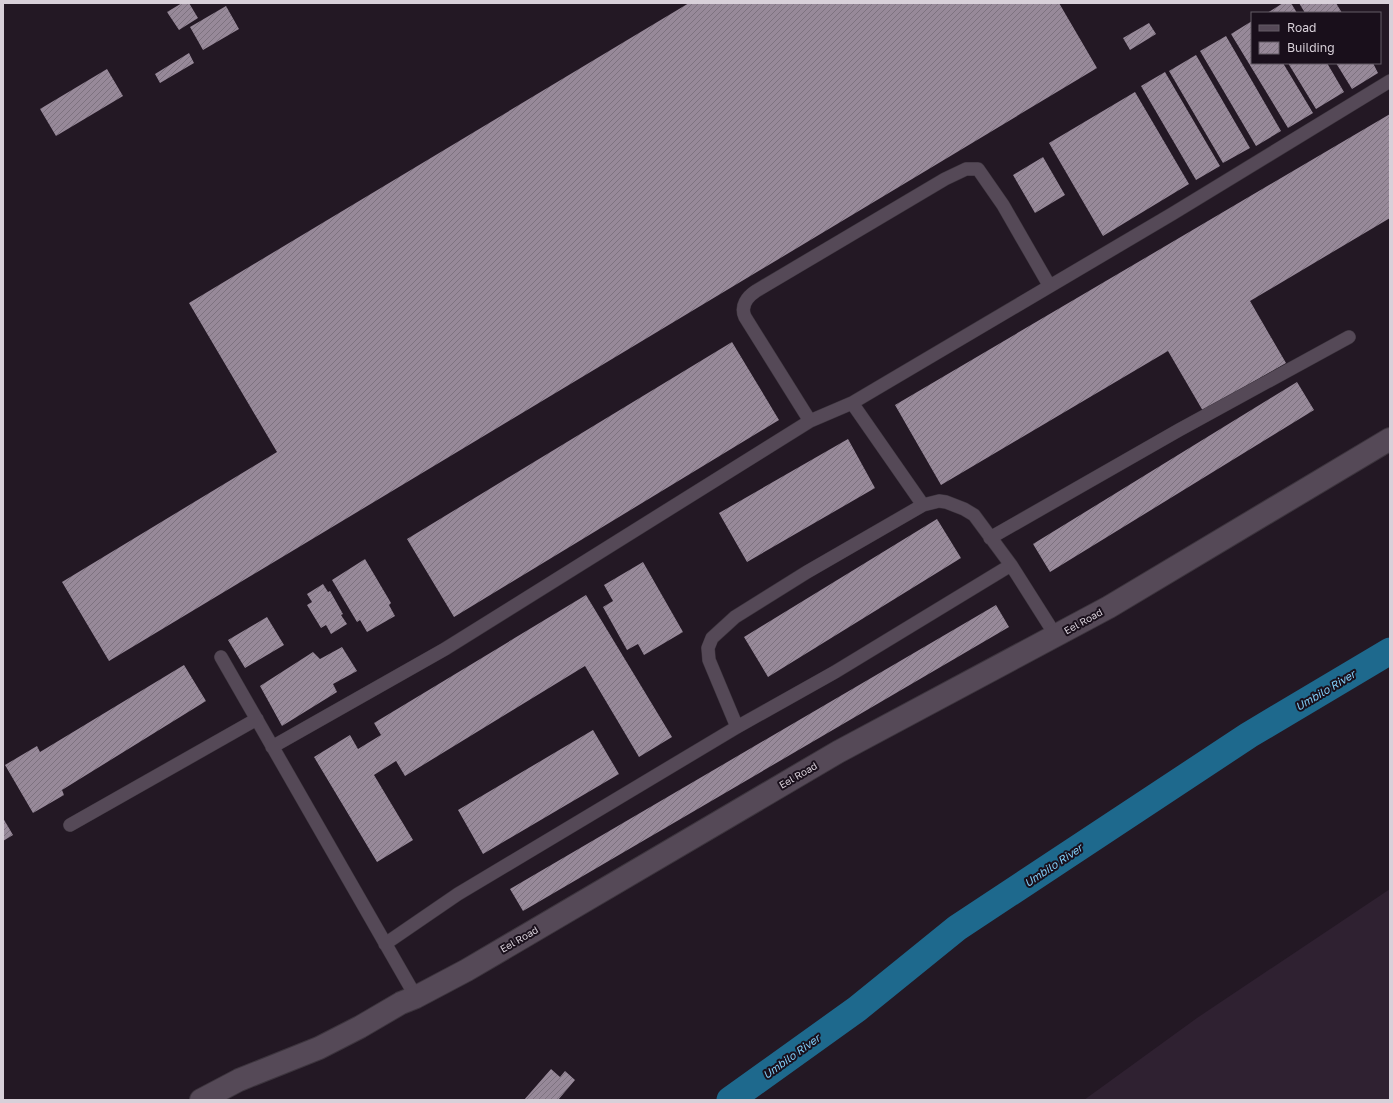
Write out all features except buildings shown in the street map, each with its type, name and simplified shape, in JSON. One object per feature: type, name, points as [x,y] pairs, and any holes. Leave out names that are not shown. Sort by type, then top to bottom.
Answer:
[{"type":"street","name":"Eel Road","points":[[207,1099],[239,1080],[319,1048],[473,966],[838,752],[1056,636],[1109,606],[1390,439]]},
{"type":"lane","points":[[272,746],[445,648],[810,421],[852,402],[1172,214],[1390,81]]},
{"type":"lane","points":[[810,421],[745,317],[743,310],[745,304],[756,291],[945,179],[966,169],[978,169],[1003,205],[1049,286]]},
{"type":"lane","points":[[990,538],[1179,430],[1349,337]]},
{"type":"lane","points":[[852,402],[923,505]]},
{"type":"lane","points":[[737,727],[709,660],[708,648],[712,638],[735,617],[807,572],[923,505],[939,501],[946,502],[964,509],[974,515],[1011,565],[1056,636]]},
{"type":"lane","points":[[385,944],[458,894],[737,727],[835,672],[1011,565]]},
{"type":"lane","points":[[221,657],[416,997]]},
{"type":"lane","points":[[70,825],[257,719]]},
{"type":"shaded area","points":[[1390,889],[1390,1100],[1084,1100],[1197,1018]]},
{"type":"waterway","name":"Umbilo River","points":[[730,1100],[857,1009],[957,928],[1249,735],[1390,651]]}]
